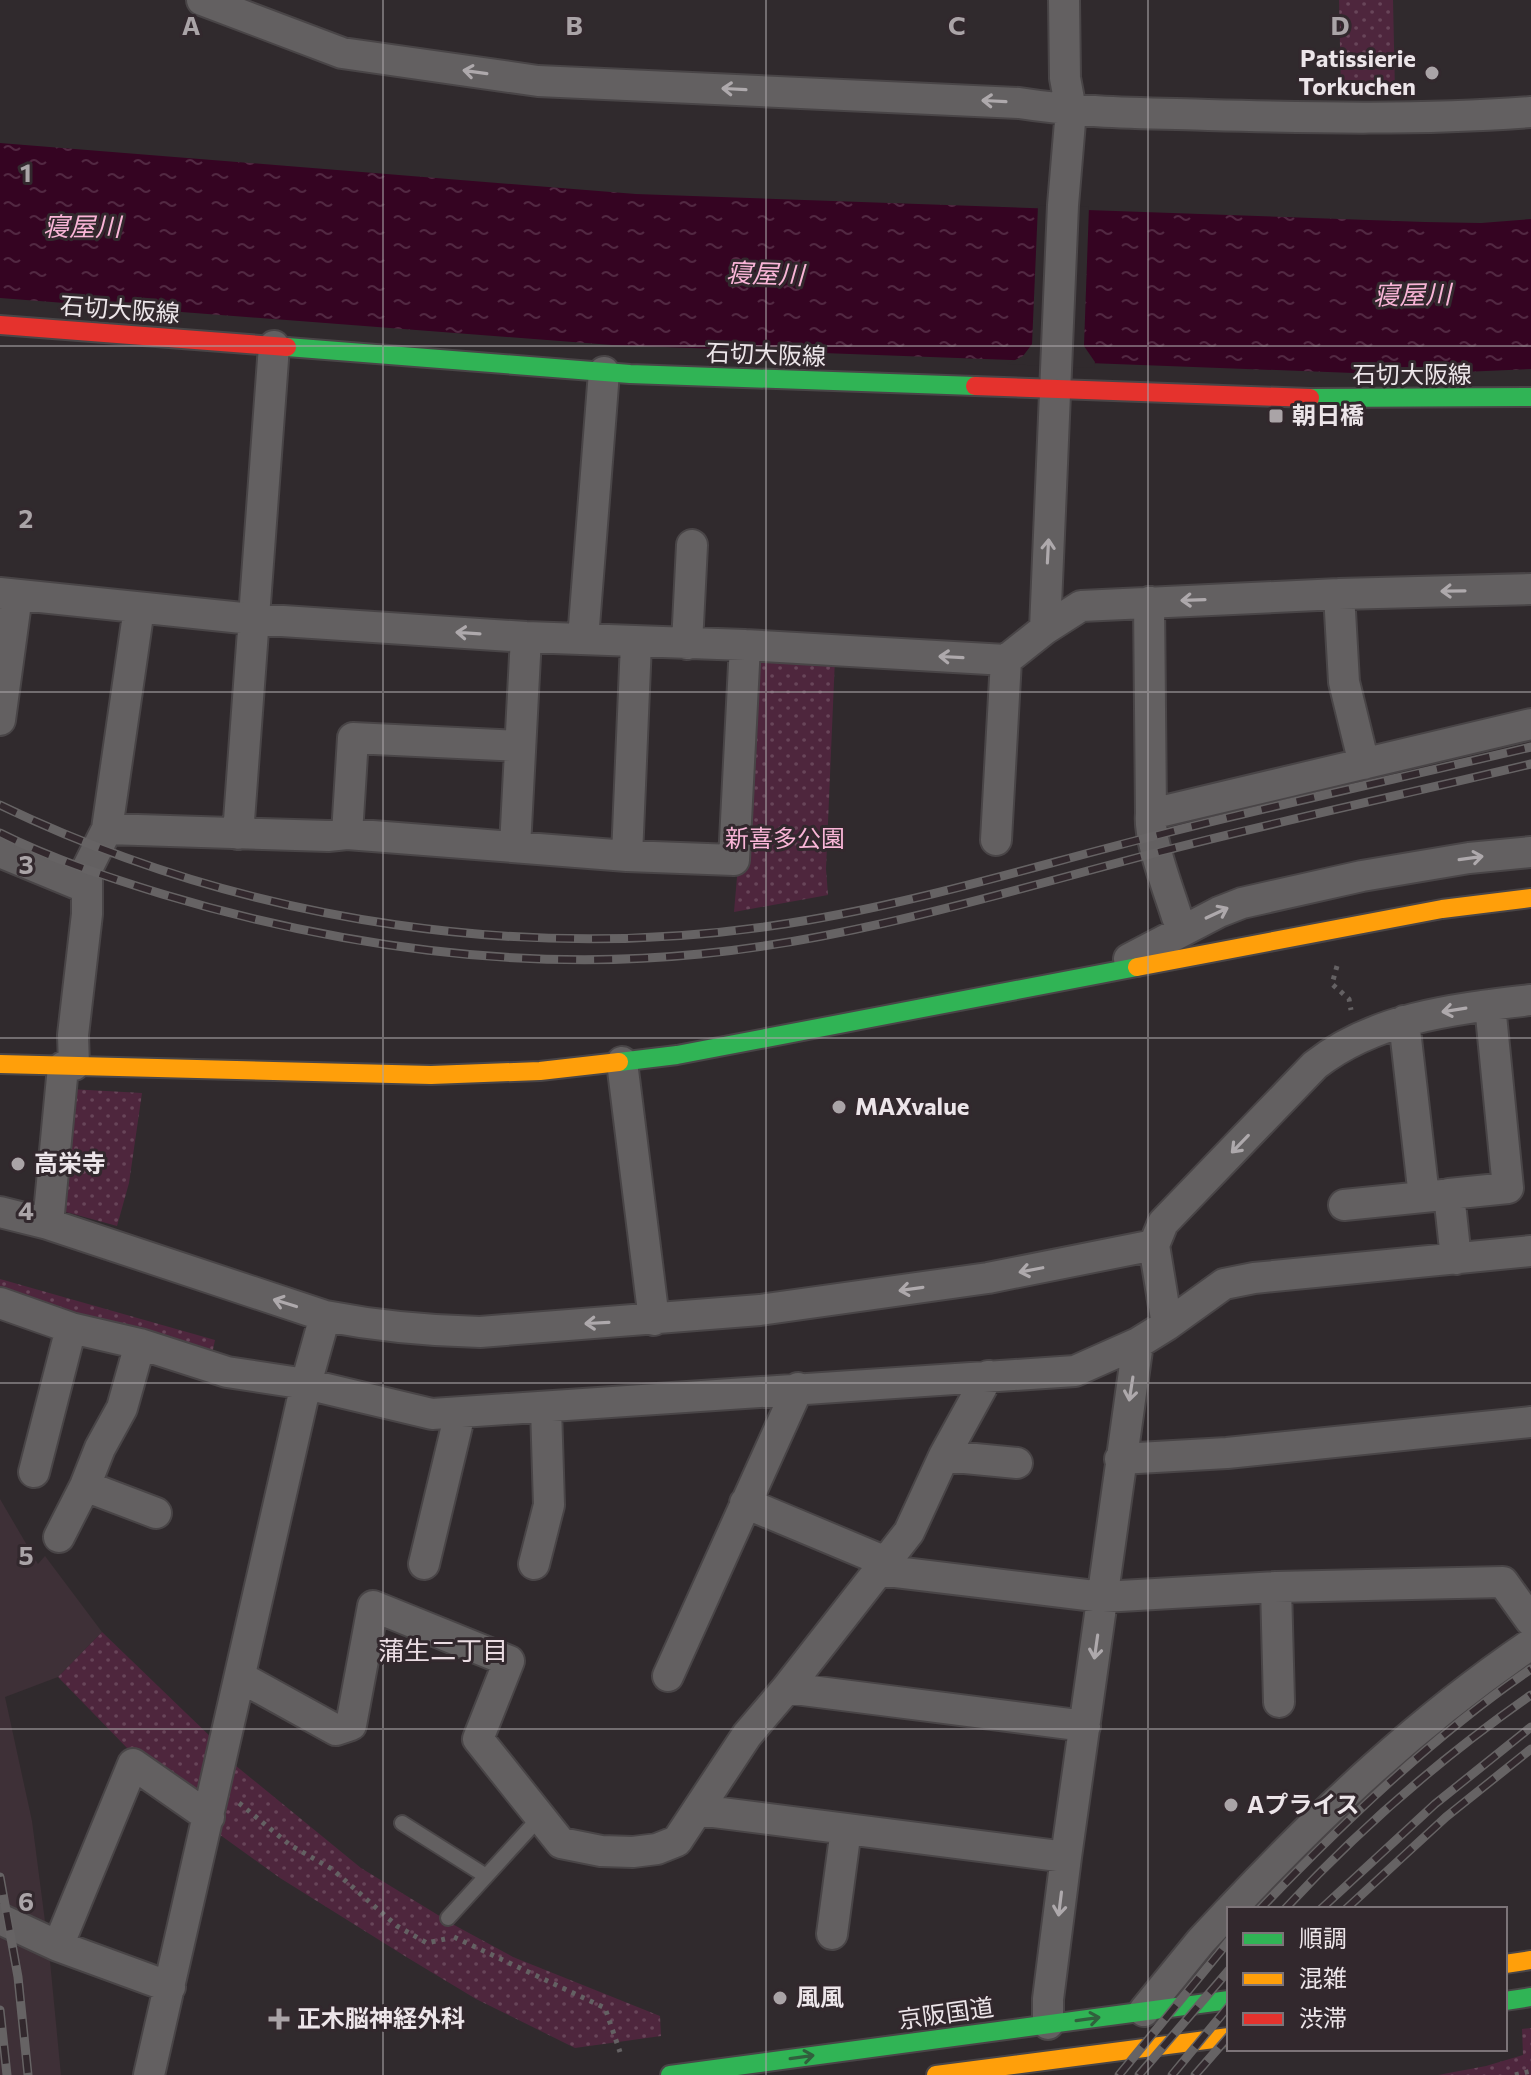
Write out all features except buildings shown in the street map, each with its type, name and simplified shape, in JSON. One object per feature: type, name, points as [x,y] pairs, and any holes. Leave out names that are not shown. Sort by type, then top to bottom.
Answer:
[{"type":"main road","name":"石切大阪線","points":[[0,325],[604,372],[1008,389],[1056,377],[1354,400],[1531,397]]},
{"type":"main road","points":[[0,1064],[431,1075],[540,1071],[677,1055],[1442,909],[1523,897]]},
{"type":"main road","points":[[1507,1964],[1531,1960]]},
{"type":"main road","points":[[1507,2001],[1531,1997]]},
{"type":"main road","name":"京阪国道","points":[[670,2075],[1227,2000]]},
{"type":"main road","points":[[936,2075],[1227,2037]]},
{"type":"street","points":[[202,0],[342,53],[538,81],[1019,103],[1071,110],[1340,119],[1531,112]]},
{"type":"street","points":[[1045,629],[1063,205],[1071,110],[1065,78],[1064,0]]},
{"type":"street","points":[[238,834],[274,346]]},
{"type":"street","points":[[583,639],[604,372]]},
{"type":"street","points":[[687,644],[692,545]]},
{"type":"street","points":[[0,720],[8,594],[252,619],[636,643],[745,645],[1006,660],[1081,606],[1531,589]]},
{"type":"street","points":[[1339,594],[1344,682],[1364,764]]},
{"type":"street","points":[[1149,602],[1150,822],[1177,917]]},
{"type":"street","points":[[48,1224],[87,914],[87,869],[107,829],[139,608]]},
{"type":"street","points":[[515,847],[526,637]]},
{"type":"street","points":[[627,856],[636,643]]},
{"type":"street","points":[[107,829],[347,834],[627,856],[734,860],[745,645]]},
{"type":"street","points":[[996,840],[1006,660]]},
{"type":"street","points":[[1151,814],[1531,724]]},
{"type":"street","points":[[347,834],[353,738],[519,746]]},
{"type":"street","points":[[0,852],[87,888]]},
{"type":"street","points":[[1099,975],[1242,903],[1362,876],[1469,858],[1531,852]]},
{"type":"street","points":[[1167,1325],[1154,1245],[1163,1223],[1315,1065],[1347,1043],[1404,1021],[1447,1011],[1531,1000]]},
{"type":"street","points":[[1344,1205],[1508,1188],[1490,1005]]},
{"type":"street","points":[[1404,1021],[1436,1195],[1456,1259]]},
{"type":"street","points":[[622,1062],[654,1320]]},
{"type":"street","points":[[0,1212],[48,1224],[325,1316],[369,1325],[442,1332],[654,1320],[760,1310],[988,1278],[1154,1245]]},
{"type":"street","points":[[0,1303],[71,1328],[140,1344],[227,1372],[306,1384],[432,1414],[1075,1371],[1138,1343],[1224,1284],[1254,1278],[1531,1251]]},
{"type":"street","points":[[149,2075],[306,1384],[325,1316]]},
{"type":"street","points":[[34,1472],[71,1328]]},
{"type":"street","points":[[1048,2024],[1048,1999],[1066,1857],[1138,1343]]},
{"type":"street","points":[[59,1537],[122,1408],[140,1344]]},
{"type":"street","points":[[240,1677],[336,1730],[351,1725],[373,1606],[509,1661],[478,1739],[561,1843],[601,1851],[633,1852],[657,1849],[677,1841],[747,1735],[909,1532],[944,1456],[988,1376]]},
{"type":"street","points":[[668,1676],[798,1388]]},
{"type":"street","points":[[534,1564],[549,1505],[546,1408]]},
{"type":"street","points":[[424,1564],[460,1413]]},
{"type":"street","points":[[1120,1459],[1227,1453],[1531,1422]]},
{"type":"street","points":[[944,1456],[1017,1463]]},
{"type":"street","points":[[85,1486],[156,1513]]},
{"type":"street","points":[[745,1503],[882,1566],[1103,1597],[1276,1587],[1503,1582],[1531,1621]]},
{"type":"street","points":[[1276,1587],[1279,1702]]},
{"type":"street","points":[[1233,1907],[1301,1834],[1389,1753],[1485,1675],[1531,1644]]},
{"type":"street","points":[[787,1688],[1085,1726]]},
{"type":"street","points":[[58,1946],[133,1764],[209,1817]]},
{"type":"street","points":[[698,1810],[1066,1857]]},
{"type":"street","points":[[832,1934],[846,1829]]},
{"type":"street","points":[[1144,2011],[1227,1913]]},
{"type":"street","points":[[0,1919],[58,1946],[170,1987]]},
{"type":"lane","points":[[448,1918],[541,1815]]},
{"type":"lane","points":[[402,1823],[486,1876]]},
{"type":"path","points":[[1338,962],[1332,984],[1349,999],[1351,1010],[1347,1043]]},
{"type":"path","points":[[216,1785],[290,1845],[332,1869],[397,1926],[427,1943],[453,1936],[605,2008],[620,2052]]},
{"type":"path","points":[[1515,2075],[1531,2071]]},
{"type":"shaded area","points":[[0,1499],[38,1564],[45,1556],[102,1632],[58,1677],[5,1697],[32,1821],[46,1929],[0,1908]]},
{"type":"shaded area","points":[[0,1935],[49,1951],[61,2075],[0,2075]]},
{"type":"green space","points":[[1339,0],[1393,0],[1395,92],[1341,93]]},
{"type":"green space","name":"新喜多公園","points":[[766,657],[835,658],[826,869],[828,895],[734,912],[755,668]]},
{"type":"green space","points":[[70,1089],[142,1093],[129,1183],[117,1226],[55,1209]]},
{"type":"green space","points":[[0,1279],[215,1340],[212,1354],[0,1296]]},
{"type":"green space","points":[[102,1632],[214,1740],[198,1796],[128,1749],[58,1677]]},
{"type":"green space","points":[[230,1761],[361,1868],[513,1957],[660,2016],[661,2036],[575,2048],[476,1999],[280,1878],[216,1832]]},
{"type":"green space","points":[[1531,2028],[1531,2075],[1438,2075],[1523,2055],[1522,2029]]},
{"type":"water","name":"寝屋川","points":[[0,143],[636,194],[1425,222],[1481,223],[1531,219],[1531,369],[1417,374],[1353,373],[612,345],[0,298]]},
{"type":"pier","points":[[1038,205],[1089,207],[1084,346],[1095,362],[1094,368],[1007,364],[1023,356],[1032,344]]},
{"type":"railway","points":[[0,805],[95,846],[193,880],[293,906],[396,925],[499,936],[603,939],[706,933],[853,912],[1201,824],[1531,747]]},
{"type":"railway","points":[[0,833],[121,881],[293,928],[361,941],[496,957],[633,959],[758,947],[873,926],[1202,841],[1531,764]]},
{"type":"railway","points":[[1262,1907],[1390,1782],[1459,1723],[1531,1669]]},
{"type":"railway","points":[[1287,1907],[1402,1796],[1465,1743],[1531,1695]]},
{"type":"railway","points":[[1323,1907],[1435,1804],[1531,1727]]},
{"type":"railway","points":[[1348,1907],[1446,1817],[1531,1749]]},
{"type":"railway","points":[[0,1877],[18,1977],[28,2075]]},
{"type":"railway","points":[[1119,2075],[1227,1943]]},
{"type":"railway","points":[[1139,2075],[1227,1972]]},
{"type":"railway","points":[[1172,2075],[1227,2008]]},
{"type":"railway","points":[[0,2010],[7,2075]]},
{"type":"railway","points":[[1195,2075],[1227,2038]]},
{"type":"traffic: fast","points":[[287,347],[630,374],[975,386]]},
{"type":"traffic: fast","points":[[1310,398],[1531,397]]},
{"type":"traffic: fast","points":[[619,1062],[677,1055],[1137,967]]},
{"type":"traffic: fast","points":[[1507,2001],[1531,1997]]},
{"type":"traffic: fast","points":[[670,2075],[1227,2000]]},
{"type":"traffic: slow","points":[[1137,967],[1442,909],[1531,898]]},
{"type":"traffic: slow","points":[[0,1064],[431,1075],[540,1071],[619,1062]]},
{"type":"traffic: slow","points":[[1507,1964],[1531,1960]]},
{"type":"traffic: slow","points":[[936,2075],[1227,2037]]},
{"type":"traffic: jam","points":[[0,325],[287,347]]},
{"type":"traffic: jam","points":[[975,386],[1310,398]]},
{"type":"place","name":"Patissierie Torkuchen","points":[[1432,73]]},
{"type":"place","name":"朝日橋","points":[[1276,416]]},
{"type":"place","name":"MAXvalue","points":[[839,1107]]},
{"type":"place","name":"高栄寺","points":[[18,1164]]},
{"type":"place","name":"Aプライス","points":[[1231,1805]]},
{"type":"place","name":"風風","points":[[780,1998]]},
{"type":"place","name":"正木脳神経外科","points":[[279,2019]]},
{"type":"district","name":"蒲生二丁目","points":[[443,1651]]}]
